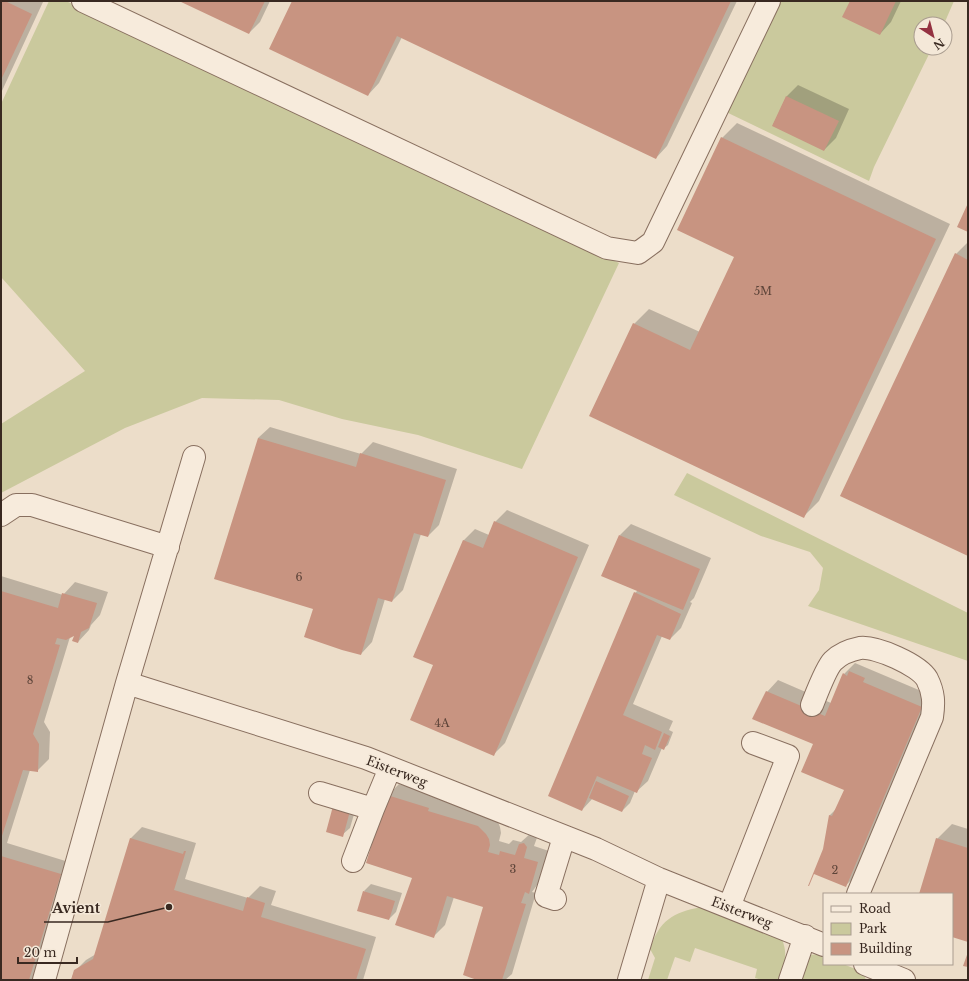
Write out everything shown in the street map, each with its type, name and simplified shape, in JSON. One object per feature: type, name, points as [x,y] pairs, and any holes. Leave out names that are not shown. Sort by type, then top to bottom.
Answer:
[{"type":"street","points":[[83,1],[607,248],[638,253],[654,242],[769,1]]},
{"type":"street","points":[[44,980],[127,684],[194,457]]},
{"type":"street","points":[[1,515],[16,505],[32,506],[168,547]]},
{"type":"street","points":[[812,705],[832,661],[844,652],[861,648],[881,652],[912,665],[927,678],[934,697],[932,717],[858,893]]},
{"type":"street","name":"Eisterweg","points":[[127,684],[366,758],[596,849],[659,879],[814,940]]},
{"type":"street","points":[[729,907],[788,756],[753,743]]},
{"type":"street","points":[[353,861],[390,768]]},
{"type":"street","points":[[320,793],[373,809]]},
{"type":"street","points":[[548,902],[564,837]]},
{"type":"street","points":[[629,980],[659,879]]},
{"type":"street","points":[[790,980],[814,940]]},
{"type":"street","points":[[867,965],[904,980]]},
{"type":"green space","points":[[49,1],[66,1],[619,263],[522,469],[418,435],[342,419],[279,400],[202,398],[125,428],[1,493],[1,424],[85,371],[1,277],[1,104]]},
{"type":"green space","points":[[774,1],[954,1],[947,16],[913,16],[913,56],[928,56],[874,167],[869,181],[722,110]]},
{"type":"green space","points":[[687,473],[968,613],[968,661],[808,606],[819,590],[823,568],[810,552],[761,536],[674,495]]},
{"type":"green space","points":[[701,907],[782,939],[785,950],[785,960],[778,980],[762,980],[755,978],[757,969],[695,948],[690,962],[675,957],[667,980],[648,980],[655,958],[650,949],[658,931],[668,919],[675,915]]},
{"type":"green space","points":[[820,954],[823,956],[823,965],[846,965],[863,972],[866,980],[795,980],[809,955]]},
{"type":"building","points":[[1,1],[5,1],[32,14],[1,80]]},
{"type":"building","points":[[179,1],[265,1],[249,34]]},
{"type":"building","points":[[292,1],[731,1],[656,159],[397,36],[368,96],[269,49]]},
{"type":"building","points":[[850,1],[896,1],[880,35],[842,17]]},
{"type":"building","points":[[786,96],[839,121],[824,151],[772,126]]},
{"type":"building","points":[[721,137],[936,239],[804,518],[589,416],[633,323],[690,350],[734,257],[677,230]]},
{"type":"building","points":[[968,203],[968,232],[957,227]]},
{"type":"building","points":[[955,253],[968,260],[968,556],[840,496]]},
{"type":"building","points":[[258,438],[356,467],[360,453],[446,480],[428,537],[414,533],[392,602],[378,598],[361,655],[304,637],[313,609],[214,579]]},
{"type":"building","points":[[494,521],[578,557],[494,756],[410,720],[433,665],[413,657],[463,540],[483,548]]},
{"type":"building","points":[[619,535],[700,569],[683,610],[601,576]]},
{"type":"building","points":[[1,591],[58,608],[62,593],[97,603],[89,628],[81,632],[78,643],[72,641],[74,636],[66,640],[57,638],[55,644],[60,645],[33,734],[39,744],[38,772],[23,770],[1,839]]},
{"type":"building","points":[[634,592],[681,614],[670,640],[657,635],[623,715],[662,732],[655,750],[645,745],[642,754],[652,758],[637,793],[597,776],[582,811],[548,796]]},
{"type":"building","points":[[849,671],[865,678],[863,682],[922,707],[846,887],[814,874],[808,886],[823,849],[829,815],[832,816],[844,790],[801,772],[813,744],[752,719],[766,691],[825,716],[843,673],[847,676]]},
{"type":"building","points":[[664,733],[670,736],[664,750],[658,747]]},
{"type":"building","points":[[596,781],[629,796],[622,812],[589,798]]},
{"type":"building","points":[[387,795],[429,808],[428,811],[478,826],[489,839],[490,845],[488,852],[499,855],[500,851],[515,855],[519,844],[524,843],[527,847],[524,858],[538,862],[529,894],[525,892],[521,903],[526,904],[502,980],[477,980],[463,975],[483,907],[447,896],[434,938],[395,925],[412,878],[366,863]]},
{"type":"building","points":[[333,806],[350,811],[343,837],[326,832]]},
{"type":"building","points":[[130,838],[183,854],[184,851],[186,851],[174,890],[243,911],[247,897],[265,903],[261,917],[366,949],[356,980],[71,980],[74,970],[93,959]]},
{"type":"building","points":[[936,838],[968,848],[968,942],[953,937],[953,893],[919,893]]},
{"type":"building","points":[[1,856],[61,874],[29,980],[1,980]]},
{"type":"building","points":[[363,891],[395,901],[389,920],[357,911]]},
{"type":"building","points":[[968,952],[968,967],[963,966]]},
{"type":"place","name":"Avient","points":[[169,907]]}]
